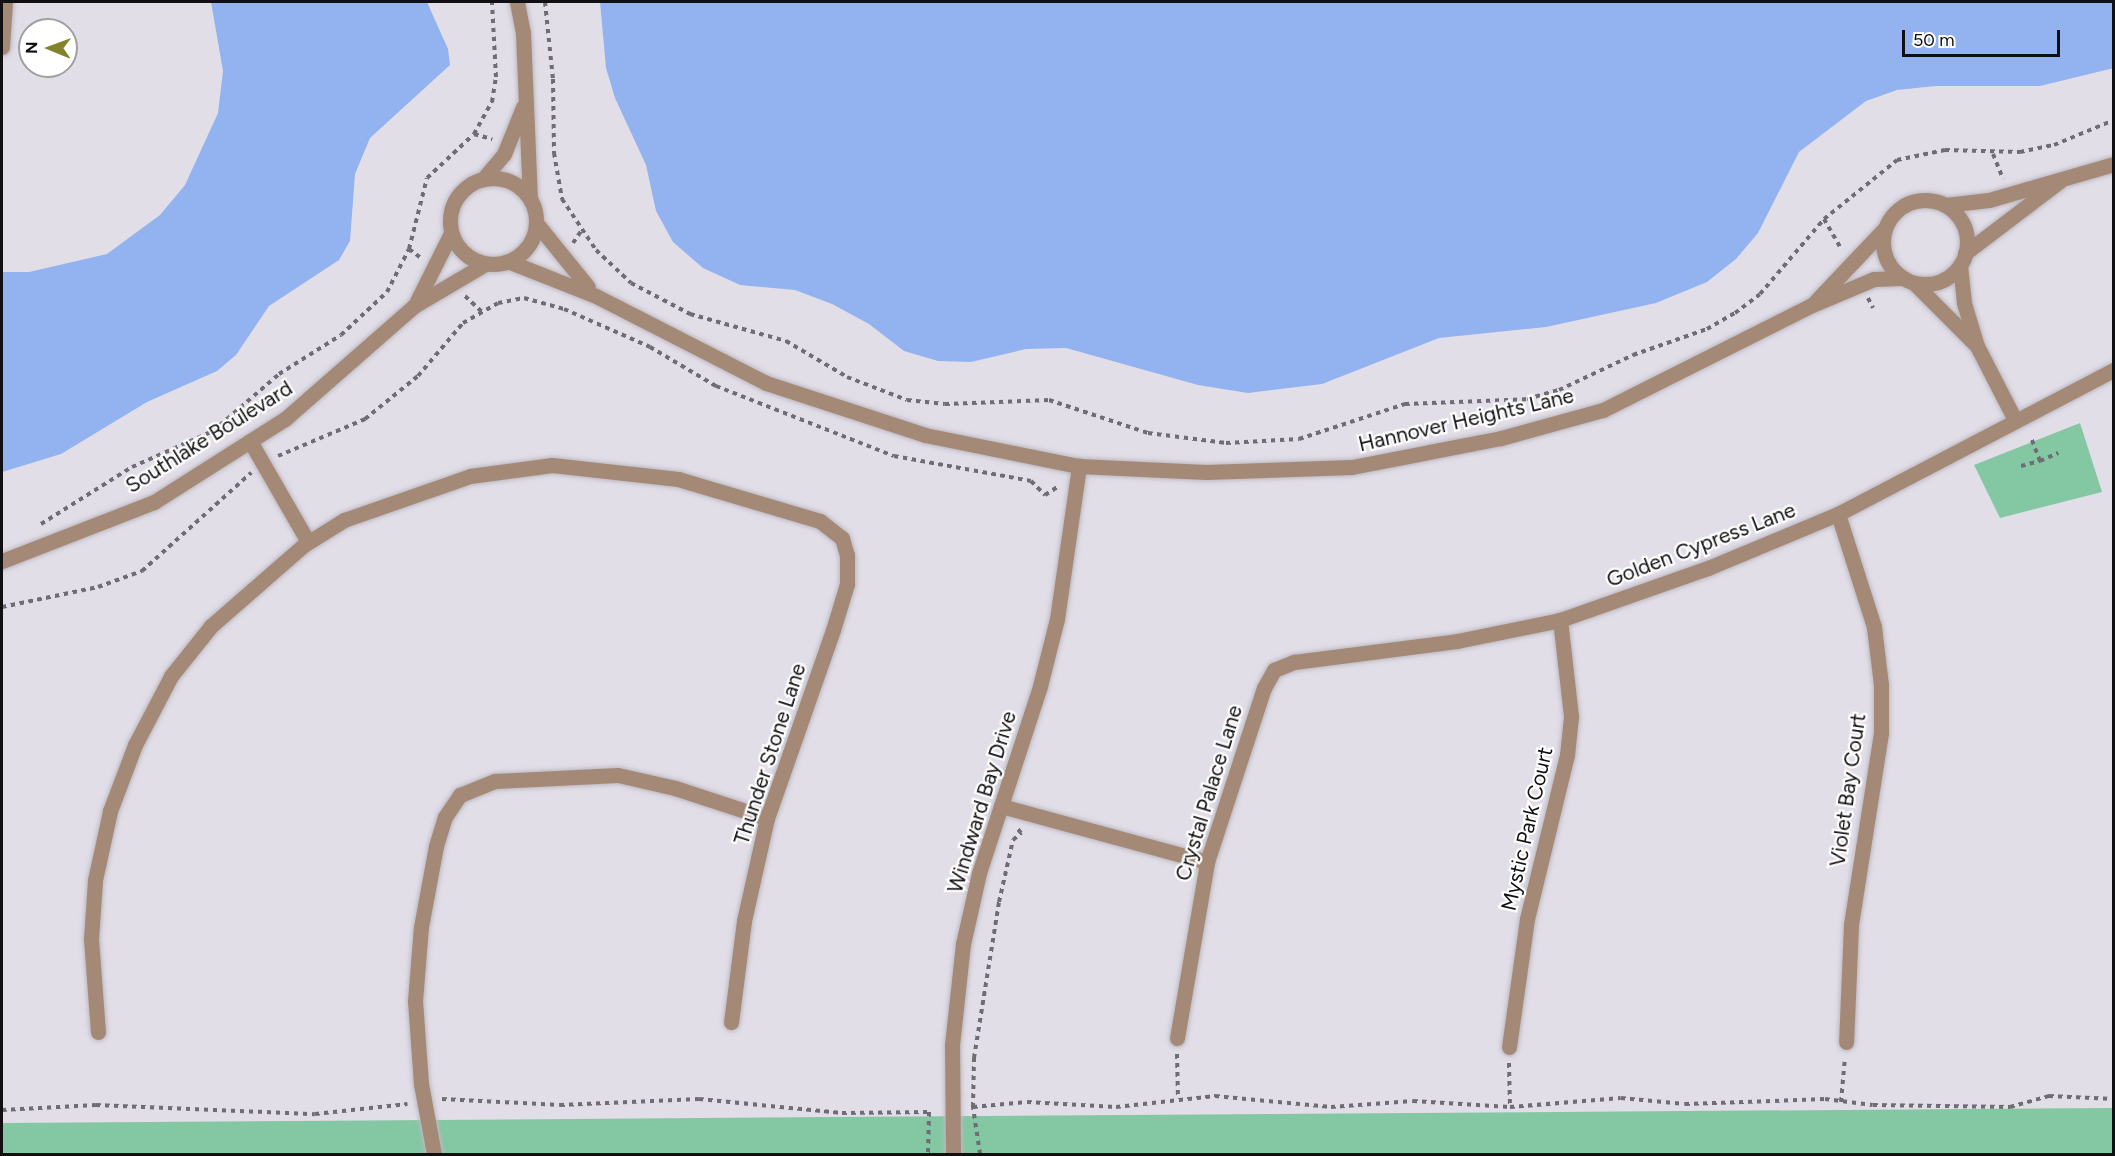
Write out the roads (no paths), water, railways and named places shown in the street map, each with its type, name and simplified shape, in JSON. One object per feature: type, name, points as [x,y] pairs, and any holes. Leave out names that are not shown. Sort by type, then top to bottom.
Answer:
[{"type":"street","points":[[2,47],[5,2]]},
{"type":"street","name":"Southlake Boulevard","points":[[517,2],[526,98],[530,198],[537,224]]},
{"type":"street","name":"Southlake Boulevard","points":[[414,306],[452,233],[453,206],[465,189],[483,179],[504,154],[526,98]]},
{"type":"street","name":"Hannover Heights Lane","points":[[1812,305],[1884,229],[1897,211],[1916,201],[1945,205],[1989,200],[2040,182],[2065,178],[2114,164]]},
{"type":"street","name":"Hannover Heights Lane","points":[[510,262],[597,296],[766,383],[925,435],[1079,471],[1206,472],[1352,467],[1501,438],[1603,410],[1812,305],[1874,279],[1940,282],[1963,259],[2065,178]]},
{"type":"street","points":[[483,179],[510,181],[530,198]]},
{"type":"street","points":[[1945,205],[1964,227],[1964,303],[1977,346],[2014,418]]},
{"type":"street","points":[[510,262],[529,247],[537,224]]},
{"type":"street","name":"Hannover Heights Lane","points":[[537,224],[597,296]]},
{"type":"street","points":[[1884,229],[1885,258],[1977,346]]},
{"type":"street","points":[[452,233],[464,253],[485,264]]},
{"type":"street","name":"Southlake Boulevard","points":[[2,561],[153,502],[285,419],[414,306],[485,264],[510,262]]},
{"type":"street","name":"Golden Cypress Lane","points":[[1274,670],[1294,662],[1446,643],[1560,620],[1708,568],[1838,514],[2014,418],[2114,370]]},
{"type":"street","points":[[98,1032],[91,939],[95,880],[110,811],[135,745],[171,676],[211,626],[308,543],[250,441]]},
{"type":"street","name":"Thunder Stone Lane","points":[[308,543],[344,520],[407,494],[470,476],[552,465],[678,479],[820,521],[842,538],[847,555],[847,584],[767,818],[744,921],[731,1022]]},
{"type":"street","name":"Windward Bay Drive","points":[[953,1155],[957,987],[969,911],[1057,619],[1079,471]]},
{"type":"street","name":"Violet Bay Court","points":[[1838,514],[1874,627],[1881,685],[1881,733],[1851,925],[1846,1042]]},
{"type":"street","name":"Mystic Park Court","points":[[1509,1047],[1527,919],[1567,756],[1570,706],[1560,620]]},
{"type":"street","name":"Crystal Palace Lane","points":[[1177,1038],[1206,862],[1264,688],[1274,670]]},
{"type":"street","points":[[434,1155],[421,1084],[415,1001],[421,927],[436,846],[446,816],[460,795],[495,781],[562,774],[618,775],[675,788],[767,818]]},
{"type":"street","points":[[1001,806],[1206,862]]},
{"type":"water","points":[[211,2],[427,2],[448,49],[450,65],[370,138],[355,174],[350,241],[339,260],[269,306],[236,355],[217,371],[147,402],[61,454],[2,472],[2,272],[29,272],[107,254],[160,215],[185,185],[218,113],[223,71]]},
{"type":"water","points":[[600,2],[2113,2],[2114,68],[2040,86],[1936,86],[1897,90],[1866,101],[1799,152],[1758,233],[1736,259],[1707,282],[1656,303],[1546,327],[1439,338],[1322,384],[1248,393],[1198,385],[1066,348],[1026,349],[971,362],[938,361],[904,351],[869,324],[832,304],[795,290],[740,285],[703,268],[673,242],[656,211],[646,165],[615,98],[606,68]]}]
